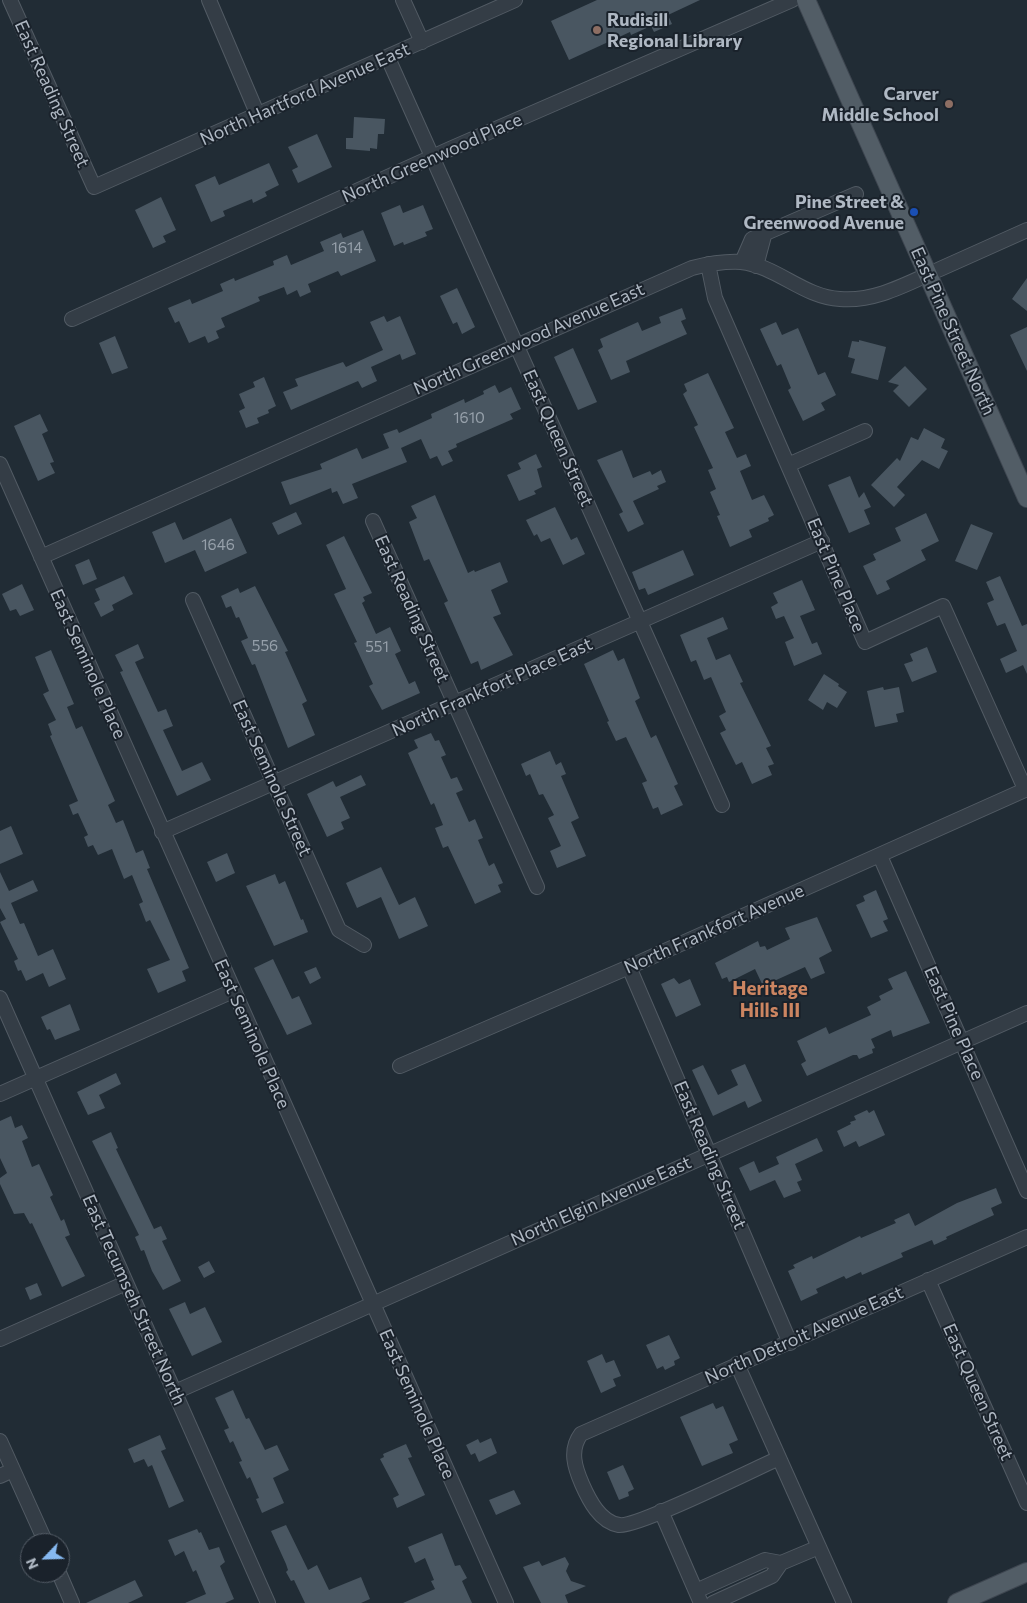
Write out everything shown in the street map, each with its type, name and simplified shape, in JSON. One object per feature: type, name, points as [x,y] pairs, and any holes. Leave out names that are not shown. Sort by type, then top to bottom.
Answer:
[{"type":"main road","name":"East Pine Street North","points":[[806,0],[1027,498]]},
{"type":"main road","points":[[957,1603],[1027,1572]]},
{"type":"street","name":"East Reading Street","points":[[10,0],[94,187]]},
{"type":"street","points":[[208,0],[257,113]]},
{"type":"street","points":[[403,0],[422,42]]},
{"type":"street","name":"North Hartford Avenue East","points":[[94,187],[257,113],[391,64],[422,42],[515,0]]},
{"type":"street","name":"North Greenwood Place","points":[[72,319],[433,157],[792,0]]},
{"type":"street","name":"East Queen Street","points":[[391,64],[518,345],[722,806]]},
{"type":"street","points":[[749,264],[752,239],[764,236],[856,194]]},
{"type":"street","name":"North Greenwood Avenue East","points":[[41,557],[679,273],[708,264],[749,264],[808,292],[840,299],[863,299],[879,296],[1027,230]]},
{"type":"street","name":"East Pine Place","points":[[708,264],[715,298],[865,642],[943,606],[1026,789]]},
{"type":"street","points":[[788,465],[865,431]]},
{"type":"street","name":"East Seminole Place","points":[[0,464],[506,1603]]},
{"type":"street","name":"East Reading Street","points":[[373,521],[537,887]]},
{"type":"street","name":"North Frankfort Place East","points":[[162,832],[275,784],[822,541]]},
{"type":"street","name":"East Seminole Street","points":[[193,600],[339,930],[364,945]]},
{"type":"street","name":"North Frankfort Avenue","points":[[400,1066],[880,856],[1026,789]]},
{"type":"street","name":"East Pine Place","points":[[880,856],[1027,1191]]},
{"type":"street","name":"East Reading Street","points":[[629,967],[710,1152],[790,1343]]},
{"type":"street","points":[[0,1094],[233,991]]},
{"type":"street","name":"East Tecumseh Street North","points":[[0,998],[268,1603]]},
{"type":"street","name":"North Elgin Avenue East","points":[[175,1392],[710,1152],[1027,1013]]},
{"type":"street","name":"North Detroit Avenue East","points":[[661,1511],[621,1526],[605,1520],[599,1513],[577,1472],[574,1452],[575,1443],[581,1434],[1027,1237]]},
{"type":"street","name":"East Queen Street","points":[[928,1280],[1027,1503]]},
{"type":"street","points":[[0,1339],[126,1283]]},
{"type":"street","points":[[738,1364],[844,1603]]},
{"type":"street","points":[[0,1441],[41,1533]]},
{"type":"street","points":[[779,1458],[661,1511],[699,1597],[765,1560],[781,1563]]},
{"type":"street","points":[[0,1476],[13,1470]]},
{"type":"street","points":[[713,1603],[772,1576],[781,1563],[819,1547]]},
{"type":"street","points":[[63,1583],[72,1603]]},
{"type":"building","name":"Rudisill Regional Library","points":[[597,0],[700,0],[668,15],[672,24],[654,32],[651,26],[631,35],[630,32],[569,60],[551,21]]},
{"type":"building","points":[[354,117],[385,119],[384,134],[378,134],[377,149],[370,148],[370,151],[346,149],[346,138],[353,138]]},
{"type":"building","points":[[317,134],[332,167],[298,183],[292,170],[298,167],[288,147]]},
{"type":"building","points":[[269,163],[279,185],[265,192],[267,196],[253,203],[252,199],[223,211],[225,216],[211,222],[195,185],[215,176],[219,185]]},
{"type":"building","points":[[161,197],[176,230],[163,236],[166,242],[153,248],[135,210]]},
{"type":"building","points":[[400,205],[403,213],[423,205],[433,229],[425,232],[427,236],[404,245],[403,242],[394,246],[381,213]]},
{"type":"building","points":[[363,230],[376,261],[341,276],[338,271],[308,284],[311,292],[300,297],[297,290],[287,295],[284,287],[258,297],[260,301],[221,318],[225,327],[216,331],[219,338],[208,343],[205,336],[189,343],[179,321],[175,323],[168,308],[190,299],[192,304],[223,291],[220,284],[234,278],[235,281],[274,265],[273,261],[287,255],[291,265],[324,251],[320,242],[341,233],[343,238]]},
{"type":"building","points":[[1027,278],[1027,311],[1012,299]]},
{"type":"building","points":[[457,288],[475,327],[462,334],[457,322],[453,324],[440,296]]},
{"type":"building","points":[[682,308],[686,319],[681,321],[687,334],[626,361],[630,372],[611,380],[598,350],[603,347],[600,339],[638,322],[642,331],[661,323],[659,317]]},
{"type":"building","points":[[384,316],[387,322],[400,316],[416,354],[402,360],[400,354],[371,367],[377,381],[362,388],[358,381],[291,410],[283,392],[298,386],[295,379],[343,362],[346,367],[383,350],[370,322]]},
{"type":"building","points":[[776,322],[782,335],[798,328],[818,375],[825,372],[836,395],[821,403],[825,410],[803,421],[788,390],[791,388],[781,364],[777,366],[760,329]]},
{"type":"building","points":[[1027,327],[1027,371],[1010,335]]},
{"type":"building","points":[[115,336],[128,368],[112,374],[99,343]]},
{"type":"building","points":[[859,340],[886,347],[878,380],[851,373],[855,359],[848,357],[852,341],[859,342]]},
{"type":"building","points":[[573,348],[597,402],[578,410],[554,357]]},
{"type":"building","points":[[905,366],[927,389],[909,407],[893,391],[899,385],[888,382]]},
{"type":"building","points":[[708,373],[734,428],[725,432],[737,458],[746,454],[751,466],[740,471],[752,500],[764,495],[774,515],[768,518],[769,521],[749,530],[752,537],[730,547],[717,516],[720,515],[710,492],[716,489],[708,470],[713,468],[694,427],[698,425],[683,394],[687,391],[684,384]]},
{"type":"building","points":[[264,377],[276,406],[268,410],[269,413],[257,418],[259,423],[246,428],[239,411],[245,408],[239,394],[255,387],[253,382]]},
{"type":"building","points":[[495,385],[499,393],[511,387],[521,409],[510,414],[513,419],[456,444],[457,447],[448,451],[453,461],[442,466],[437,456],[430,459],[421,439],[401,448],[407,462],[352,484],[358,498],[343,504],[337,491],[332,493],[331,488],[290,505],[281,482],[322,469],[320,464],[357,448],[362,459],[389,448],[383,434],[397,429],[399,433],[432,418],[431,414],[464,399],[465,403],[484,394],[483,391]]},
{"type":"building","points":[[40,414],[48,431],[42,434],[54,462],[50,463],[55,473],[38,481],[14,426]]},
{"type":"building","points":[[924,428],[945,439],[941,448],[948,451],[939,469],[922,460],[897,487],[905,495],[894,507],[871,485],[897,458],[900,461],[911,437],[918,440]]},
{"type":"building","points":[[622,450],[633,478],[650,471],[652,475],[661,470],[666,482],[657,486],[659,489],[633,501],[644,524],[628,532],[619,514],[623,512],[597,460]]},
{"type":"building","points":[[536,454],[542,467],[537,469],[542,487],[534,491],[536,494],[519,501],[507,475],[521,469],[518,463]]},
{"type":"building","points":[[850,476],[859,498],[864,492],[871,507],[864,510],[870,524],[849,533],[828,485]]},
{"type":"building","points":[[435,495],[468,573],[500,562],[508,582],[491,590],[501,614],[493,617],[513,655],[481,670],[478,661],[471,664],[444,603],[448,601],[429,559],[424,561],[409,522],[417,518],[411,506]]},
{"type":"building","points":[[555,507],[571,540],[577,537],[585,554],[563,565],[550,538],[541,542],[537,534],[534,536],[526,520]]},
{"type":"building","points":[[296,512],[302,524],[278,535],[272,523]]},
{"type":"building","points":[[926,513],[939,541],[921,550],[926,560],[886,581],[890,589],[877,595],[863,566],[876,560],[873,554],[901,541],[895,528]]},
{"type":"building","points":[[231,518],[247,553],[205,572],[195,550],[165,563],[152,532],[175,522],[183,540]]},
{"type":"building","points":[[971,524],[993,533],[977,570],[955,561]]},
{"type":"building","points":[[344,536],[372,593],[363,597],[365,601],[362,603],[376,634],[390,627],[401,651],[395,654],[409,684],[415,681],[420,693],[382,710],[369,686],[373,684],[354,643],[357,642],[334,594],[346,589],[326,545]]},
{"type":"building","points":[[683,550],[694,575],[648,595],[645,588],[639,590],[632,572]]},
{"type":"building","points":[[89,559],[97,579],[83,585],[75,565]]},
{"type":"building","points":[[124,576],[133,594],[112,605],[114,610],[101,617],[94,603],[100,600],[95,589]]},
{"type":"building","points":[[1000,576],[1022,626],[1027,624],[1027,674],[1023,665],[1006,673],[1000,659],[1017,651],[1005,623],[997,626],[987,603],[994,600],[986,582]]},
{"type":"building","points":[[802,580],[815,610],[800,616],[812,644],[817,642],[822,654],[794,666],[785,642],[794,638],[784,616],[776,619],[771,607],[778,603],[773,593]]},
{"type":"building","points":[[22,584],[34,610],[20,616],[16,609],[10,611],[2,594]]},
{"type":"building","points":[[255,586],[288,651],[285,652],[307,701],[302,704],[315,735],[288,748],[255,664],[252,665],[241,641],[248,638],[239,617],[236,618],[231,606],[226,608],[221,596],[238,588],[240,593]]},
{"type":"building","points":[[723,617],[728,629],[707,638],[716,660],[730,654],[743,682],[740,683],[771,746],[766,748],[774,764],[768,766],[772,775],[752,784],[742,762],[736,765],[720,733],[726,730],[719,716],[726,712],[711,677],[704,680],[696,660],[691,662],[680,635]]},
{"type":"building","points":[[138,644],[144,658],[135,662],[158,712],[166,709],[173,726],[163,730],[182,771],[202,762],[211,780],[177,796],[120,672],[123,671],[115,655]]},
{"type":"building","points":[[927,647],[937,672],[912,682],[904,664],[913,661],[910,654]]},
{"type":"building","points":[[51,650],[74,704],[67,707],[76,729],[82,726],[115,801],[108,805],[116,823],[123,820],[136,853],[143,850],[150,868],[147,869],[189,968],[182,971],[186,981],[158,993],[147,969],[170,960],[150,920],[146,922],[139,904],[143,902],[132,875],[124,879],[112,849],[98,855],[93,845],[88,847],[84,837],[88,835],[78,813],[73,815],[69,805],[78,801],[50,736],[52,735],[48,724],[56,720],[43,694],[49,691],[35,657]]},
{"type":"building","points":[[613,650],[618,661],[624,658],[640,698],[635,701],[651,738],[656,735],[678,784],[674,786],[683,805],[661,815],[658,807],[653,809],[642,783],[647,781],[626,737],[616,741],[584,664]]},
{"type":"building","points":[[824,674],[847,692],[837,708],[827,702],[823,710],[808,700]]},
{"type":"building","points":[[883,687],[884,690],[899,687],[904,712],[896,714],[898,722],[875,727],[867,691]]},
{"type":"building","points":[[431,733],[435,741],[439,740],[446,755],[441,757],[451,779],[457,777],[463,790],[456,793],[469,822],[475,819],[483,838],[478,840],[489,866],[494,863],[503,883],[498,885],[501,892],[475,904],[448,846],[443,848],[435,828],[443,825],[434,803],[431,805],[408,753],[418,748],[414,740]]},
{"type":"building","points":[[550,751],[556,765],[561,762],[566,774],[561,776],[579,818],[571,822],[586,856],[557,868],[550,851],[561,846],[548,818],[554,815],[543,794],[539,795],[530,774],[526,776],[521,764]]},
{"type":"building","points":[[361,775],[366,785],[340,797],[350,818],[341,822],[344,829],[327,837],[307,794],[333,781],[336,787]]},
{"type":"building","points":[[11,826],[23,854],[0,864],[0,831]]},
{"type":"building","points":[[227,853],[235,873],[216,882],[207,862]]},
{"type":"building","points":[[381,867],[399,905],[415,897],[428,926],[399,939],[381,897],[357,908],[346,883]]},
{"type":"building","points":[[0,872],[9,891],[33,880],[38,891],[11,903],[20,924],[24,923],[38,956],[53,949],[66,979],[49,987],[43,973],[26,981],[21,970],[18,971],[14,961],[18,959],[0,922],[6,919],[0,908]]},
{"type":"building","points":[[275,874],[279,884],[285,881],[308,932],[274,946],[246,886]]},
{"type":"building","points":[[876,890],[888,919],[883,921],[888,931],[871,938],[856,905],[865,901],[863,896]]},
{"type":"building","points":[[817,917],[832,951],[819,958],[825,973],[811,979],[805,967],[763,986],[755,969],[729,982],[727,977],[722,979],[715,963],[758,941],[760,947],[765,946],[767,950],[790,939],[785,928]]},
{"type":"building","points":[[273,959],[292,999],[299,996],[312,1024],[287,1035],[254,968]]},
{"type":"building","points":[[316,967],[321,978],[310,984],[304,972]]},
{"type":"building","points":[[906,971],[930,1023],[893,1037],[891,1030],[871,1039],[875,1048],[872,1049],[873,1053],[859,1059],[857,1055],[853,1055],[807,1076],[801,1064],[806,1061],[797,1041],[826,1027],[829,1034],[871,1015],[867,1007],[881,1000],[879,996],[893,989],[888,979]]},
{"type":"building","points":[[674,978],[679,984],[690,979],[701,1005],[676,1017],[661,984]]},
{"type":"building","points":[[70,1004],[80,1030],[55,1040],[50,1029],[47,1030],[41,1017]]},
{"type":"building","points":[[745,1064],[762,1101],[748,1108],[745,1101],[713,1116],[692,1070],[703,1065],[718,1095],[738,1085],[731,1070]]},
{"type":"building","points":[[116,1073],[121,1084],[99,1095],[105,1108],[88,1115],[77,1092]]},
{"type":"building","points":[[867,1110],[869,1113],[874,1110],[885,1135],[859,1147],[856,1141],[844,1147],[837,1131],[856,1120],[854,1116]]},
{"type":"building","points":[[11,1116],[15,1128],[22,1125],[28,1138],[22,1141],[32,1167],[39,1164],[53,1195],[50,1197],[61,1221],[64,1219],[70,1235],[65,1237],[85,1276],[62,1287],[32,1223],[30,1224],[24,1213],[14,1214],[0,1184],[0,1178],[7,1173],[0,1158],[0,1121]]},
{"type":"building","points":[[111,1132],[118,1148],[116,1149],[154,1229],[161,1226],[167,1239],[162,1241],[181,1281],[163,1290],[152,1271],[144,1250],[141,1251],[135,1237],[139,1235],[92,1141]]},
{"type":"building","points":[[817,1138],[823,1151],[795,1164],[802,1180],[797,1182],[801,1191],[784,1198],[775,1180],[750,1191],[739,1168],[754,1161],[759,1173],[779,1164],[776,1157]]},
{"type":"building","points":[[996,1188],[1002,1203],[991,1208],[994,1215],[946,1237],[947,1239],[934,1245],[932,1240],[901,1253],[903,1257],[862,1275],[861,1272],[846,1279],[844,1276],[816,1289],[818,1293],[801,1301],[788,1271],[795,1268],[793,1265],[812,1256],[813,1259],[860,1236],[861,1238],[896,1223],[894,1220],[909,1213],[915,1226],[957,1203]]},
{"type":"building","points":[[209,1261],[215,1272],[204,1278],[198,1267]]},
{"type":"building","points":[[37,1283],[42,1295],[30,1300],[25,1288]]},
{"type":"building","points":[[185,1302],[190,1314],[205,1307],[222,1342],[192,1356],[169,1309]]},
{"type":"building","points":[[669,1335],[680,1358],[674,1361],[675,1365],[665,1370],[663,1366],[657,1369],[646,1345]]},
{"type":"building","points":[[602,1354],[606,1363],[614,1360],[621,1376],[613,1379],[616,1386],[601,1393],[587,1361]]},
{"type":"building","points":[[233,1390],[246,1419],[249,1418],[265,1450],[277,1445],[289,1470],[273,1478],[284,1503],[262,1513],[256,1499],[259,1498],[250,1477],[247,1479],[239,1462],[242,1461],[233,1441],[230,1443],[224,1430],[229,1428],[215,1398]]},
{"type":"building","points":[[713,1403],[716,1409],[723,1406],[738,1440],[729,1444],[733,1453],[702,1466],[680,1417]]},
{"type":"building","points":[[160,1435],[166,1449],[161,1451],[184,1501],[169,1508],[152,1465],[148,1467],[144,1459],[134,1463],[128,1449]]},
{"type":"building","points":[[491,1438],[497,1453],[479,1462],[475,1453],[471,1455],[466,1445],[478,1439],[480,1443]]},
{"type":"building","points":[[406,1444],[412,1457],[408,1458],[425,1495],[397,1508],[393,1498],[399,1495],[380,1459],[384,1457],[383,1454]]},
{"type":"building","points":[[623,1465],[634,1489],[628,1492],[629,1496],[619,1500],[607,1472]]},
{"type":"building","points":[[514,1490],[521,1504],[496,1515],[489,1500]]},
{"type":"building","points":[[286,1525],[308,1570],[317,1565],[329,1590],[361,1577],[370,1599],[361,1603],[305,1603],[294,1580],[291,1581],[286,1572],[288,1570],[286,1564],[271,1531]]},
{"type":"building","points":[[197,1529],[199,1533],[201,1532],[209,1550],[219,1547],[225,1562],[220,1566],[234,1599],[225,1603],[185,1603],[206,1594],[196,1570],[193,1572],[184,1551],[175,1556],[168,1540]]},
{"type":"building","points":[[442,1533],[455,1566],[460,1565],[467,1578],[462,1581],[472,1603],[403,1603],[435,1589],[431,1581],[434,1580],[425,1558],[415,1563],[408,1547]]},
{"type":"building","points":[[565,1557],[569,1564],[566,1571],[571,1581],[586,1586],[565,1595],[568,1603],[541,1603],[523,1567],[539,1561],[542,1566]]},
{"type":"building","points":[[135,1580],[143,1596],[128,1603],[86,1603]]},
{"type":"place","name":"Rudisill Regional Library","points":[[597,30]]},
{"type":"place","name":"Carver Middle School","points":[[949,104]]},
{"type":"place","name":"Pine Street & Greenwood Avenue","points":[[914,212]]},
{"type":"district","name":"Heritage Hills III","points":[[770,1000]]}]
